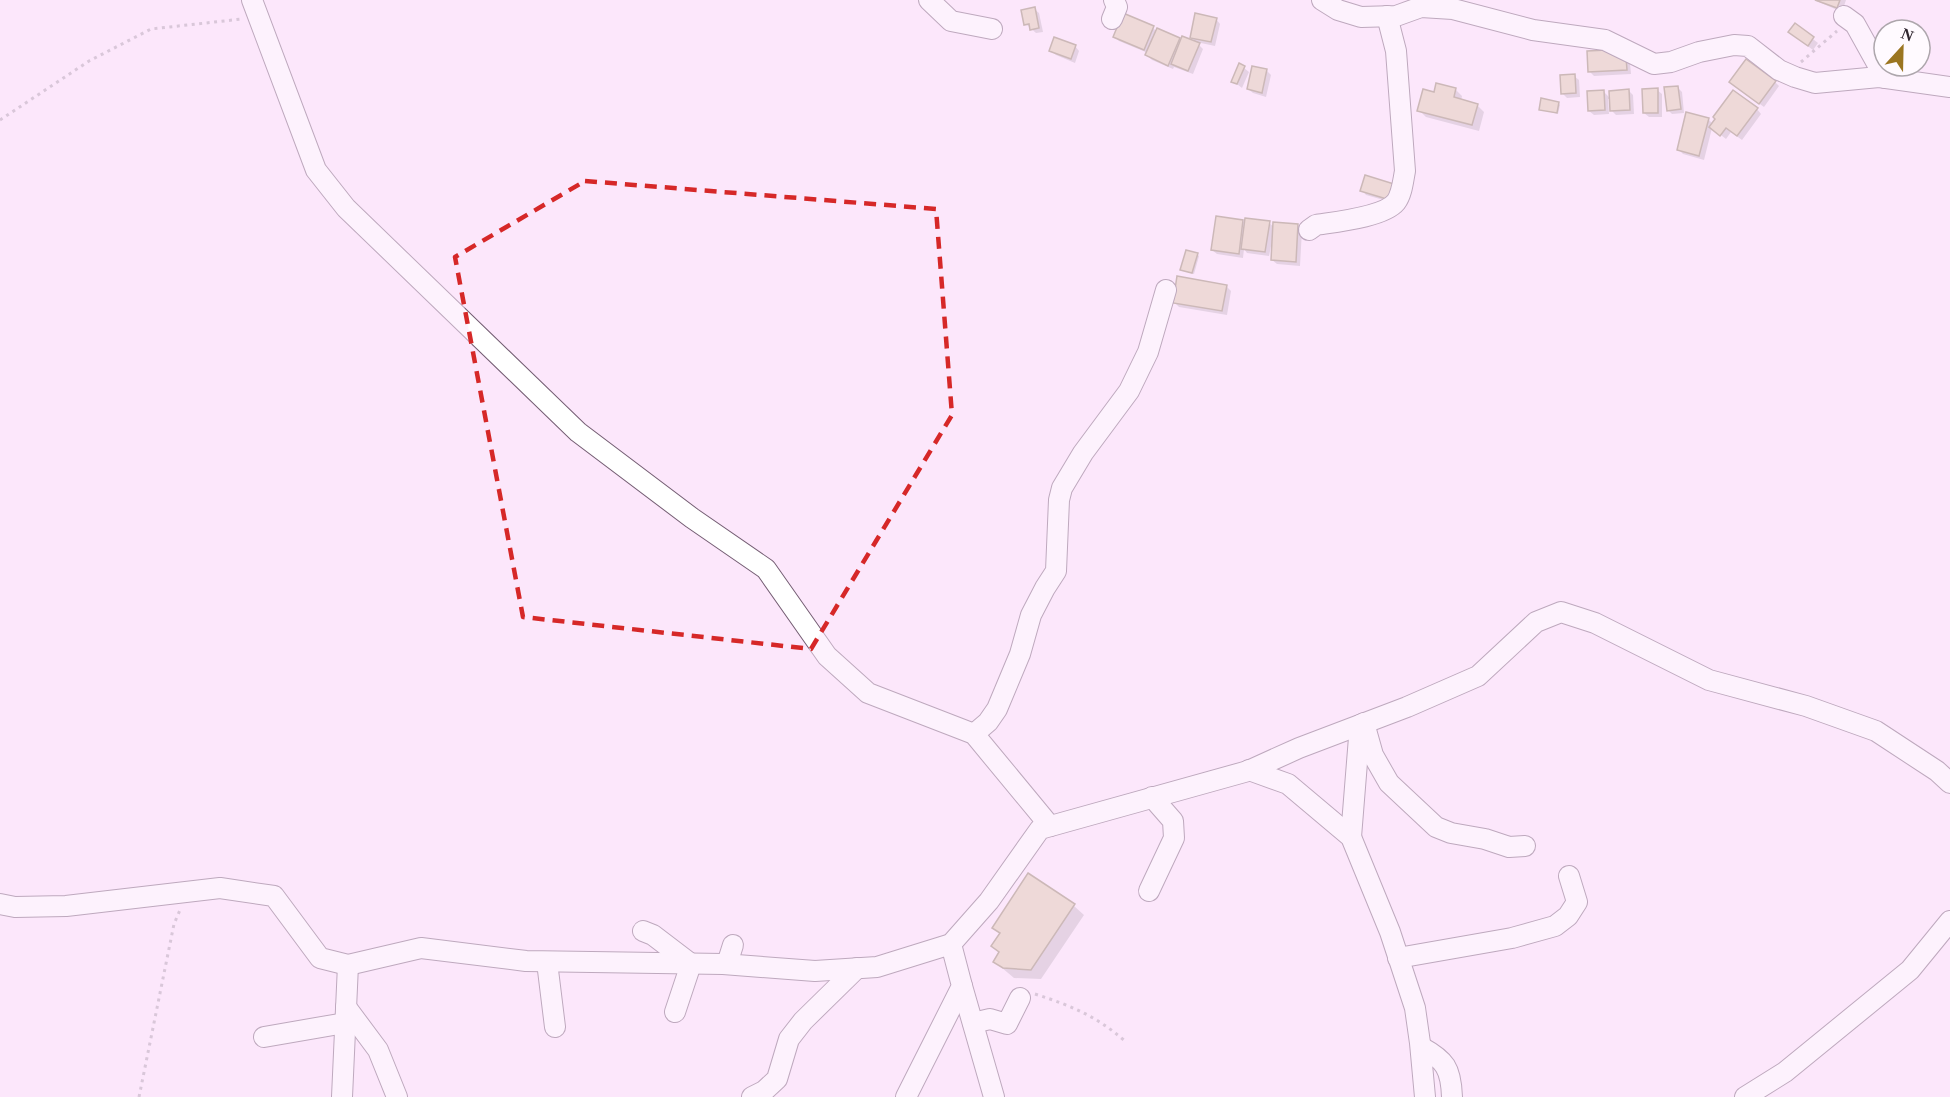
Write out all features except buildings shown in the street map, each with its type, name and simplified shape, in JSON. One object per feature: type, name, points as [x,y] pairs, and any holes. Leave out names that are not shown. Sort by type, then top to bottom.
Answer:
[{"type":"street","points":[[929,0],[951,21],[992,29]]},
{"type":"street","points":[[1322,0],[1338,10],[1361,17],[1396,16],[1422,7],[1453,9],[1533,30],[1605,40],[1654,64],[1671,62],[1699,52],[1734,45],[1748,46],[1782,80],[1815,82],[1885,78],[1950,87]]},
{"type":"street","points":[[255,8],[316,170],[346,208],[578,432],[692,518],[766,569],[827,657],[868,693],[974,734],[1050,826]]},
{"type":"street","points":[[1309,230],[1316,225],[1384,212],[1396,202],[1401,189],[1405,171],[1396,51],[1387,16]]},
{"type":"street","points":[[1844,16],[1855,24],[1872,55]]},
{"type":"street","points":[[974,734],[988,722],[997,709],[1020,654],[1031,615],[1056,572],[1059,500],[1062,488],[1083,453],[1129,391],[1148,352],[1166,290]]},
{"type":"street","points":[[0,904],[15,907],[66,906],[220,888],[274,896],[320,957],[348,965],[421,948],[547,962],[727,964],[815,971],[877,967],[951,944],[989,901],[1040,829],[1249,770],[1478,676],[1536,621],[1561,612],[1595,623],[1709,680],[1806,706],[1876,731],[1937,771],[1950,783]]},
{"type":"street","points":[[1351,837],[1362,724]]},
{"type":"street","points":[[1362,724],[1374,755],[1389,783],[1436,827],[1451,833],[1485,838],[1509,847],[1525,846]]},
{"type":"street","points":[[1249,770],[1288,784],[1351,837],[1390,932],[1415,1008],[1425,1097]]},
{"type":"street","points":[[1149,891],[1174,838],[1173,820],[1152,797]]},
{"type":"street","points":[[1398,957],[1512,938],[1555,926],[1568,916],[1577,902],[1569,876]]},
{"type":"street","points":[[1745,1097],[1785,1072],[1910,970],[1950,921]]},
{"type":"street","points":[[643,931],[653,935],[691,964]]},
{"type":"street","points":[[951,944],[994,1097]]},
{"type":"street","points":[[727,964],[733,945]]},
{"type":"street","points":[[547,962],[555,1027]]},
{"type":"street","points":[[675,1012],[691,964]]},
{"type":"street","points":[[342,1097],[348,965]]},
{"type":"street","points":[[752,1097],[764,1091],[777,1079],[789,1039],[803,1021],[857,968]]},
{"type":"street","points":[[906,1097],[962,986]]},
{"type":"street","points":[[973,1023],[990,1019],[1007,1024],[1020,998]]},
{"type":"street","points":[[264,1037],[346,1015]]},
{"type":"street","points":[[346,1015],[378,1050],[397,1097]]},
{"type":"street","points":[[1421,1047],[1440,1058],[1451,1078],[1452,1097]]},
{"type":"path","points":[[0,120],[89,62],[151,29],[255,8]]},
{"type":"path","points":[[1782,80],[1844,16]]},
{"type":"path","points":[[139,1097],[174,924],[187,892]]},
{"type":"path","points":[[1020,998],[1033,994],[1071,1005],[1108,1026],[1125,1041]]},
{"type":"highlighted area","points":[[585,181],[936,209],[952,415],[811,649],[523,617],[455,257]]}]
